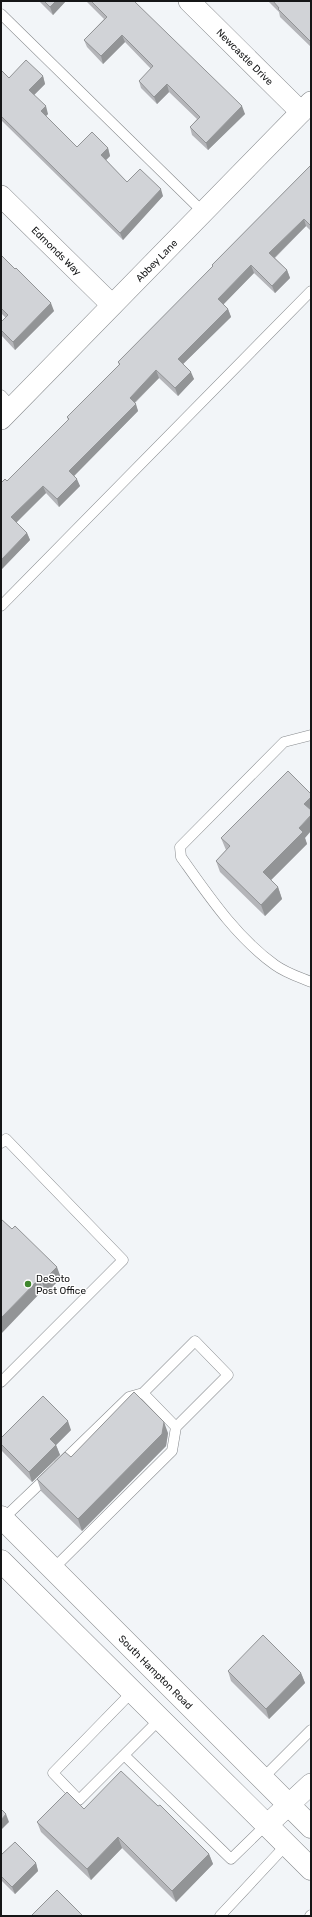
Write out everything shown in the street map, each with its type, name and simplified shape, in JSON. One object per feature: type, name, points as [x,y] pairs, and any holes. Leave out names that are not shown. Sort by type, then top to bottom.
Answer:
[{"type":"main road","name":"South Hampton Road","points":[[2,1518],[311,1827]]},
{"type":"main road","points":[[1,1561],[268,1824],[311,1869]]},
{"type":"main road","points":[[31,1590],[53,1568]]},
{"type":"street","name":"Newcastle Drive","points":[[189,1],[306,107]]},
{"type":"street","name":"Abbey Lane","points":[[5,407],[112,305],[306,107]]},
{"type":"street","name":"Edmonds Way","points":[[1,196],[112,305]]},
{"type":"street","points":[[268,1824],[311,1784]]},
{"type":"lane","points":[[1,14],[203,212]]},
{"type":"lane","points":[[1,606],[311,291]]},
{"type":"lane","points":[[311,735],[284,742],[180,847],[179,853],[180,857],[216,906],[255,948],[276,965],[311,982]]},
{"type":"lane","points":[[1,1143],[6,1138],[123,1260],[1,1382]]},
{"type":"lane","points":[[2,1518],[129,1397],[143,1393],[195,1341],[228,1375],[176,1428],[172,1451],[53,1568]]},
{"type":"lane","points":[[143,1393],[176,1428]]},
{"type":"lane","points":[[133,1691],[53,1773],[79,1800],[160,1718]]},
{"type":"lane","points":[[263,1778],[311,1730]]},
{"type":"lane","points":[[124,1755],[231,1859],[268,1824]]},
{"type":"lane","points":[[220,1916],[287,1844]]},
{"type":"building","points":[[44,1],[56,1],[50,7]]},
{"type":"building","points":[[91,1],[134,1],[242,106],[206,143],[190,127],[200,117],[167,84],[154,97],[139,81],[153,66],[122,35],[101,56],[84,40],[107,17]]},
{"type":"building","points":[[273,1],[311,1],[311,42],[278,9],[279,8]]},
{"type":"building","points":[[26,60],[43,76],[29,90],[46,106],[41,111],[77,147],[92,132],[108,148],[101,155],[127,182],[140,169],[161,189],[120,233],[1,116],[1,70],[9,78]]},
{"type":"building","points":[[311,165],[311,226],[304,219],[269,253],[287,270],[272,286],[251,265],[218,299],[228,309],[178,359],[191,372],[175,388],[156,370],[130,398],[136,404],[69,471],[77,479],[57,499],[43,486],[11,517],[27,533],[1,560],[1,483],[5,479],[7,481],[69,419],[67,417],[120,364],[118,362]]},
{"type":"building","points":[[1,255],[51,303],[13,342],[1,330],[1,322],[8,315],[1,308]]},
{"type":"building","points":[[288,771],[311,794],[311,797],[304,804],[311,810],[311,815],[299,828],[303,832],[263,872],[278,887],[261,905],[216,861],[230,846],[221,838]]},
{"type":"building","name":"DeSoto Post Office","points":[[1,1219],[12,1229],[15,1226],[57,1267],[42,1282],[39,1279],[1,1318]]},
{"type":"building","points":[[134,1392],[164,1422],[162,1434],[78,1519],[37,1479],[65,1452],[71,1457]]},
{"type":"building","points":[[43,1396],[68,1421],[50,1439],[56,1445],[29,1472],[1,1444],[1,1438]]},
{"type":"building","points":[[263,1635],[301,1673],[266,1709],[228,1671]]},
{"type":"building","points":[[121,1771],[158,1806],[160,1805],[209,1854],[172,1891],[118,1837],[87,1869],[37,1822],[67,1792],[84,1809]]},
{"type":"building","points":[[1,1809],[6,1814],[1,1820]]},
{"type":"building","points":[[15,1842],[36,1863],[12,1887],[1,1876],[1,1855]]},
{"type":"building","points":[[57,1890],[83,1916],[31,1916]]},
{"type":"place","name":"DeSoto Post Office","points":[[28,1284]]}]
